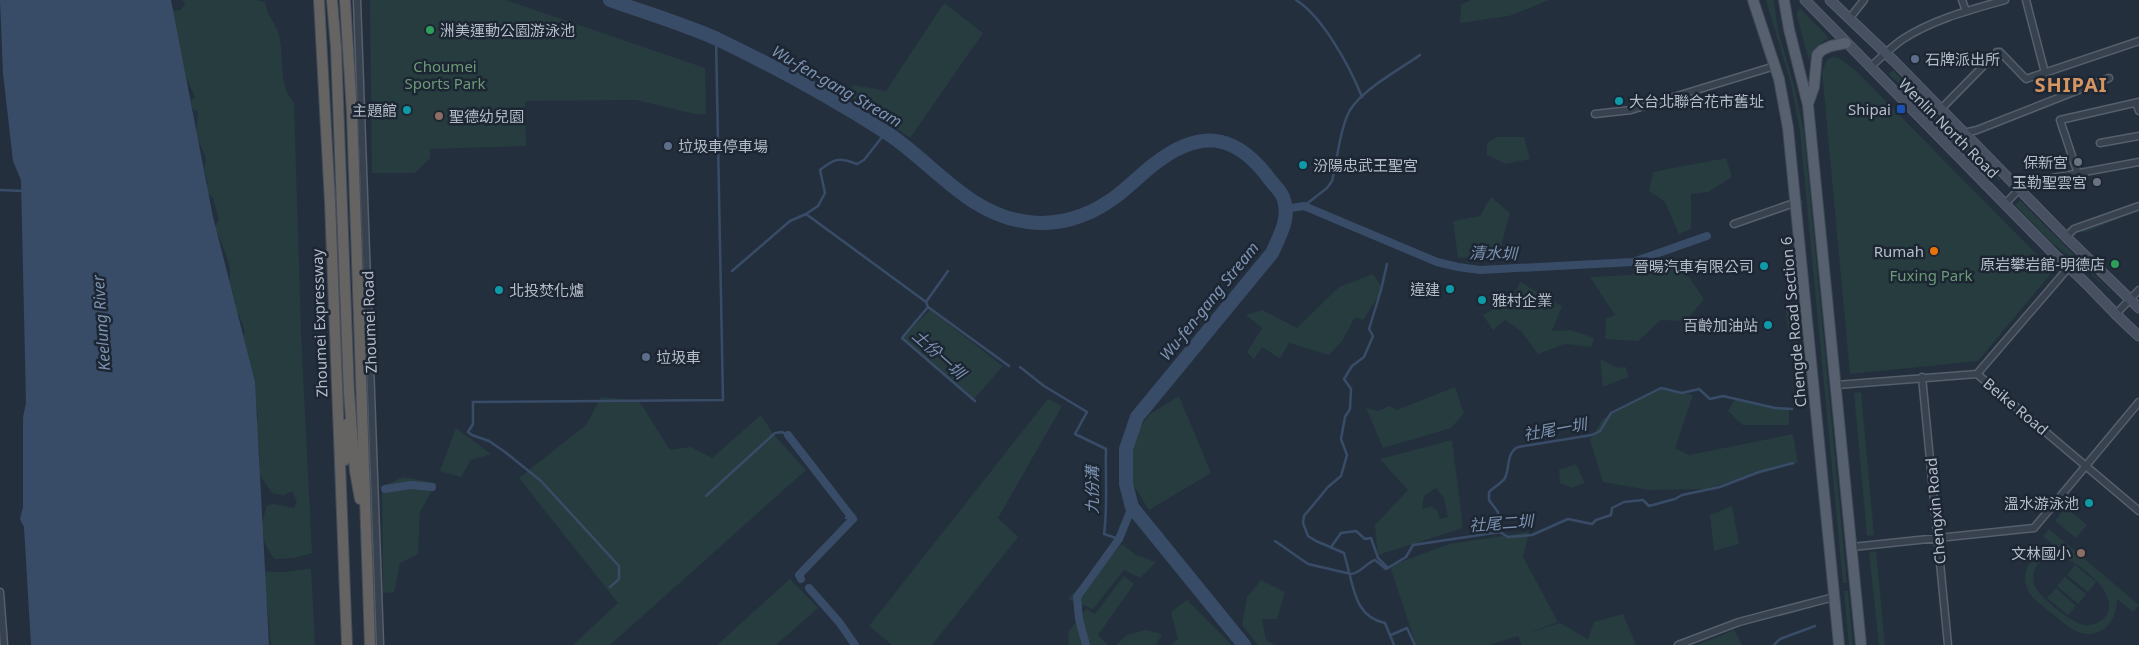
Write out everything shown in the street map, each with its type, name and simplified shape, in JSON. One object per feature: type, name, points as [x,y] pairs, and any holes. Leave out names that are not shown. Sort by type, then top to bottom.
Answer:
[{"type":"highway","name":"Zhoumei Expressway","points":[[319,0],[330,202],[337,422],[348,643]]},
{"type":"highway","points":[[332,0],[336,48],[349,393],[353,423],[355,471],[366,534]]},
{"type":"highway","points":[[345,0],[351,104],[366,534],[373,644]]},
{"type":"highway","points":[[342,501],[349,393]]},
{"type":"main road","name":"Chengde Road Section 6","points":[[1752,0],[1775,66],[1788,128],[1797,202],[1839,645]]},
{"type":"main road","points":[[1784,0],[1789,29],[1808,105],[1862,645]]},
{"type":"main road","name":"Wenlin North Road","points":[[1805,0],[2056,257],[2069,267],[2115,315],[2139,336]]},
{"type":"main road","name":"Wenlin North Road","points":[[1830,0],[1886,53],[2139,308]]},
{"type":"main road","points":[[1808,105],[1814,87],[1817,56],[1822,50],[1846,43]]},
{"type":"street","name":"Zhoumei Road","points":[[357,0],[373,644]]},
{"type":"street","points":[[1962,0],[1966,11]]},
{"type":"street","points":[[1870,67],[1902,40],[1928,25],[1966,11],[2005,0]]},
{"type":"street","points":[[2026,0],[2045,73]]},
{"type":"street","points":[[1849,19],[1864,1]]},
{"type":"street","points":[[1941,109],[1997,52],[2000,52],[2026,79],[2139,42]]},
{"type":"street","points":[[1595,114],[1631,110],[1775,66]]},
{"type":"street","points":[[1949,147],[1964,132],[1977,130],[2109,78]]},
{"type":"street","points":[[2078,174],[2060,120],[2137,103],[2139,111]]},
{"type":"street","points":[[2100,143],[2139,136]]},
{"type":"street","points":[[2005,204],[2025,183],[2139,162]]},
{"type":"street","points":[[1734,224],[1797,202]]},
{"type":"street","points":[[2066,236],[2074,229],[2139,206]]},
{"type":"street","points":[[1977,374],[2069,267]]},
{"type":"street","points":[[2115,315],[2139,290]]},
{"type":"street","name":"Beike Road","points":[[1837,385],[1977,374],[2139,511]]},
{"type":"street","name":"Chengxin Road","points":[[1922,377],[1948,645]]},
{"type":"street","points":[[1852,547],[2034,528],[2139,402]]},
{"type":"street","points":[[0,592],[4,645]]},
{"type":"street","points":[[1678,645],[1739,622],[1834,597]]},
{"type":"green space","points":[[183,0],[256,0],[265,2],[267,11],[279,35],[283,79],[285,87],[294,103],[301,333],[312,553],[294,558],[275,559],[264,540],[262,527],[267,505],[274,504],[294,508],[297,501],[292,491],[284,495],[272,493],[260,475],[259,445],[254,438],[258,416],[243,336],[245,331],[239,315],[233,313],[232,308],[236,304],[228,286],[230,278],[229,263],[215,226],[219,220],[213,198],[205,191],[204,186],[208,183],[204,170],[206,158],[196,135],[198,111],[192,109],[191,101],[195,97],[179,61],[172,11],[181,10],[185,4]]},
{"type":"green space","name":"Choumei Sports Park","points":[[370,0],[506,0],[705,68],[706,114],[695,114],[636,100],[525,101],[526,146],[430,149],[430,158],[415,173],[372,173]]},
{"type":"green space","points":[[1471,0],[1549,0],[1509,16],[1460,23],[1461,5]]},
{"type":"green space","points":[[1766,0],[1774,0],[1778,31],[1795,89],[1804,132],[1847,583],[1843,583],[1800,132],[1791,84]]},
{"type":"green space","points":[[944,3],[983,33],[910,138],[846,94],[854,85],[886,91]]},
{"type":"green space","points":[[1800,8],[1829,38],[1816,47],[1809,61],[1797,16]]},
{"type":"green space","name":"Fuxing Park","points":[[1833,57],[1839,58],[1855,70],[2053,271],[1978,361],[1850,374],[1822,71],[1827,60]]},
{"type":"green space","points":[[1893,70],[1950,130],[1945,131],[1889,74]]},
{"type":"green space","points":[[1497,137],[1524,137],[1530,159],[1506,164],[1487,155],[1487,143]]},
{"type":"green space","points":[[1962,147],[1967,147],[2001,180],[1963,150]]},
{"type":"green space","points":[[1726,158],[1732,177],[1708,192],[1691,194],[1691,229],[1679,234],[1665,202],[1649,191],[1653,172]]},
{"type":"green space","points":[[1491,197],[1510,213],[1498,257],[1458,258],[1453,221],[1480,216]]},
{"type":"green space","points":[[2020,200],[2110,292],[2082,266],[2051,242],[2015,205]]},
{"type":"green space","points":[[2139,208],[2139,211],[2083,233],[2079,229]]},
{"type":"green space","points":[[1677,260],[1704,299],[1686,321],[1661,320],[1638,341],[1605,339],[1606,319],[1615,315],[1590,277],[1630,275]]},
{"type":"green space","points":[[1373,274],[1383,289],[1363,320],[1355,317],[1342,341],[1329,355],[1289,343],[1280,358],[1262,347],[1254,359],[1247,352],[1262,328],[1246,315],[1262,310],[1297,328],[1339,287]]},
{"type":"green space","points":[[1520,282],[1562,306],[1552,331],[1571,330],[1594,338],[1591,347],[1565,344],[1538,354],[1521,331],[1505,320],[1493,330],[1483,315],[1512,299]]},
{"type":"green space","points":[[1793,303],[1798,344],[1789,340],[1786,310]]},
{"type":"green space","points":[[930,310],[1003,366],[973,400],[903,337]]},
{"type":"green space","points":[[1600,359],[1618,368],[1626,367],[1628,377],[1603,387]]},
{"type":"green space","points":[[1455,387],[1464,413],[1451,428],[1383,448],[1366,408],[1378,411],[1389,406],[1397,410]]},
{"type":"green space","points":[[1657,389],[1693,395],[1675,448],[1689,455],[1793,434],[1798,463],[1706,489],[1648,490],[1603,482],[1590,440],[1603,419]]},
{"type":"green space","points":[[1861,392],[1874,535],[1867,536],[1854,393]]},
{"type":"green space","points":[[1179,396],[1211,473],[1149,510],[1129,478],[1134,436],[1150,414]]},
{"type":"green space","points":[[601,397],[639,401],[670,450],[691,447],[712,458],[761,415],[774,435],[806,470],[610,645],[573,645],[618,603],[519,478],[586,425]]},
{"type":"green space","points":[[1048,399],[1062,406],[998,518],[1018,537],[932,645],[892,645],[869,626]]},
{"type":"green space","points":[[1734,400],[1789,409],[1789,425],[1743,425],[1728,411]]},
{"type":"green space","points":[[456,428],[491,454],[471,460],[461,477],[440,471]]},
{"type":"green space","points":[[1452,440],[1463,528],[1378,555],[1375,525],[1408,490],[1380,459]],"holes":[[[1436,488],[1444,498],[1448,517],[1440,519],[1437,510],[1431,506],[1422,509],[1424,496]]]},
{"type":"green space","points":[[1576,464],[1585,483],[1572,488],[1560,483],[1559,470]]},
{"type":"green space","points":[[403,477],[436,483],[420,512],[418,554],[400,563],[394,592],[383,593],[382,487]]},
{"type":"green space","points":[[1732,506],[1739,544],[1714,551],[1710,515]]},
{"type":"green space","points":[[2066,507],[2087,525],[2076,538],[2055,521]]},
{"type":"green space","points":[[2049,529],[2139,605],[2133,612],[2117,599],[2115,614],[2112,620],[2108,626],[2096,633],[2081,633],[2068,626],[2035,600],[2026,584],[2025,576],[2030,563],[2041,553],[2055,547],[2043,536]],"holes":[[[2058,555],[2086,571],[2103,589],[2108,598],[2109,608],[2105,617],[2098,622],[2090,625],[2080,624],[2049,603],[2035,586],[2033,580],[2038,564],[2052,556]]]},
{"type":"green space","points":[[1529,532],[1523,557],[1558,622],[1526,634],[1560,623],[1588,639],[1594,622],[1623,614],[1636,645],[1522,645],[1518,636],[1489,645],[1416,645],[1390,566],[1449,544]]},
{"type":"green space","points":[[1122,544],[1136,555],[1156,562],[1140,578],[1124,570],[1093,609],[1068,599]]},
{"type":"green space","points":[[1876,551],[1885,645],[1879,645],[1869,552]]},
{"type":"green space","points":[[2075,565],[2096,582],[2088,592],[2067,575]]},
{"type":"green space","points":[[311,569],[315,645],[271,645],[264,574],[266,571],[283,572]]},
{"type":"green space","points":[[1124,576],[1134,584],[1098,635],[1108,645],[1069,645],[1068,632],[1086,609],[1095,614]]},
{"type":"green space","points":[[2065,577],[2086,594],[2078,604],[2057,586]]},
{"type":"green space","points":[[790,579],[818,608],[776,645],[717,645]]},
{"type":"green space","points":[[1261,580],[1285,592],[1277,619],[1262,619],[1266,640],[1275,645],[1258,645],[1242,625],[1247,597]]},
{"type":"green space","points":[[2056,588],[2076,606],[2068,615],[2047,598]]},
{"type":"green space","points":[[1844,591],[1848,591],[1853,645],[1849,645]]},
{"type":"green space","points":[[1187,600],[1232,645],[1171,645],[1178,639],[1171,612]]},
{"type":"green space","points":[[1146,630],[1162,634],[1156,645],[1116,645],[1127,635]]},
{"type":"green space","points":[[1734,630],[1742,645],[1697,645]]},
{"type":"water","name":"Keelung River","points":[[0,0],[171,0],[213,217],[255,382],[269,645],[31,645],[24,527],[20,519],[23,507],[23,418],[26,403],[21,180],[13,161],[3,73]]},
{"type":"waterway","name":"Wu-fen-gang Stream","points":[[610,0],[678,23],[717,39],[802,82],[884,131],[968,198],[1006,217],[1028,222],[1050,223],[1082,215],[1102,206],[1117,196],[1169,154],[1199,141],[1214,141],[1228,144],[1255,162],[1278,189],[1285,204],[1284,226],[1272,253],[1137,417],[1126,449],[1126,484],[1132,507],[1244,645]]},
{"type":"waterway","points":[[1296,0],[1326,30],[1343,58],[1362,97]]},
{"type":"waterway","points":[[610,587],[619,579],[619,566],[541,481],[489,441],[468,432],[473,424],[473,402],[723,400],[716,39]]},
{"type":"waterway","points":[[1304,206],[1327,188],[1332,181],[1344,126],[1350,110],[1356,102],[1392,73],[1420,55]]},
{"type":"waterway","points":[[732,271],[790,221],[818,206],[825,193],[820,170],[837,160],[846,160],[857,164],[864,160],[886,132]]},
{"type":"waterway","points":[[0,190],[23,191]]},
{"type":"waterway","name":"清水圳","points":[[1285,209],[1304,206],[1437,262],[1480,270],[1633,262],[1707,236]]},
{"type":"waterway","points":[[806,214],[1009,366]]},
{"type":"waterway","points":[[1349,572],[1344,553],[1308,536],[1303,523],[1304,516],[1328,487],[1341,476],[1347,455],[1341,439],[1345,417],[1350,409],[1351,389],[1344,379],[1352,366],[1364,357],[1373,336],[1369,329],[1387,264]]},
{"type":"waterway","points":[[926,302],[948,271]]},
{"type":"waterway","name":"土份一圳","points":[[928,307],[902,338],[975,401]]},
{"type":"waterway","name":"九份溝","points":[[1020,367],[1044,386],[1087,412],[1075,434],[1106,449],[1104,534],[1119,539]]},
{"type":"waterway","name":"社尾一圳","points":[[1499,532],[1498,512],[1489,500],[1489,492],[1505,478],[1510,457],[1518,447],[1592,435],[1600,431],[1611,413],[1661,388],[1682,393],[1699,389],[1710,399],[1723,396],[1775,408],[1792,409]]},
{"type":"waterway","points":[[706,496],[775,433],[782,432],[788,435]]},
{"type":"waterway","name":"九份溝","points":[[788,435],[853,519],[799,575],[801,579]]},
{"type":"waterway","name":"社尾二圳","points":[[1275,541],[1308,564],[1351,574],[1358,572],[1375,560],[1386,569],[1406,557],[1413,545],[1500,532],[1508,537],[1532,535],[1568,519],[1592,524],[1596,520],[1611,515],[1612,508],[1624,502],[1643,500],[1649,506],[1675,499],[1682,495],[1720,487],[1759,472],[1793,463]]},
{"type":"waterway","points":[[385,489],[411,485],[432,487]]},
{"type":"waterway","points":[[1086,645],[1079,619],[1077,597],[1119,539],[1132,507]]},
{"type":"waterway","name":"九份溝","points":[[846,518],[854,515]]},
{"type":"waterway","points":[[1331,547],[1341,533],[1356,531],[1365,539],[1371,538],[1378,558],[1388,568]]},
{"type":"waterway","points":[[1350,576],[1360,606],[1370,616],[1385,623],[1394,645]]},
{"type":"waterway","points":[[809,588],[839,622],[855,645]]},
{"type":"waterway","points":[[1774,645],[1780,639],[1815,626]]},
{"type":"waterway","points":[[1391,635],[1407,628],[1415,645]]},
{"type":"place","name":"洲美運動公園游泳池","points":[[430,30]]},
{"type":"place","name":"石牌派出所","points":[[1915,59]]},
{"type":"place","name":"大台北聯合花市舊址","points":[[1619,101]]},
{"type":"place","name":"Shipai","points":[[1901,109]]},
{"type":"place","name":"主題館","points":[[407,110]]},
{"type":"place","name":"聖德幼兒園","points":[[439,116]]},
{"type":"place","name":"垃圾車停車場","points":[[668,146]]},
{"type":"place","name":"保新宮","points":[[2078,162]]},
{"type":"place","name":"汾陽忠武王聖宮","points":[[1303,165]]},
{"type":"place","name":"玉勒聖雲宮","points":[[2097,182]]},
{"type":"place","name":"Rumah","points":[[1934,251]]},
{"type":"place","name":"原岩攀岩館-明德店","points":[[2115,264]]},
{"type":"place","name":"晉暘汽車有限公司","points":[[1764,266]]},
{"type":"place","name":"違建","points":[[1450,289]]},
{"type":"place","name":"北投焚化爐","points":[[499,290]]},
{"type":"place","name":"雅村企業","points":[[1482,300]]},
{"type":"place","name":"百齡加油站","points":[[1768,325]]},
{"type":"place","name":"垃圾車","points":[[646,357]]},
{"type":"place","name":"溫水游泳池","points":[[2089,503]]},
{"type":"place","name":"文林國小","points":[[2081,553]]},
{"type":"district","name":"SHIPAI","points":[[2071,84]]}]
